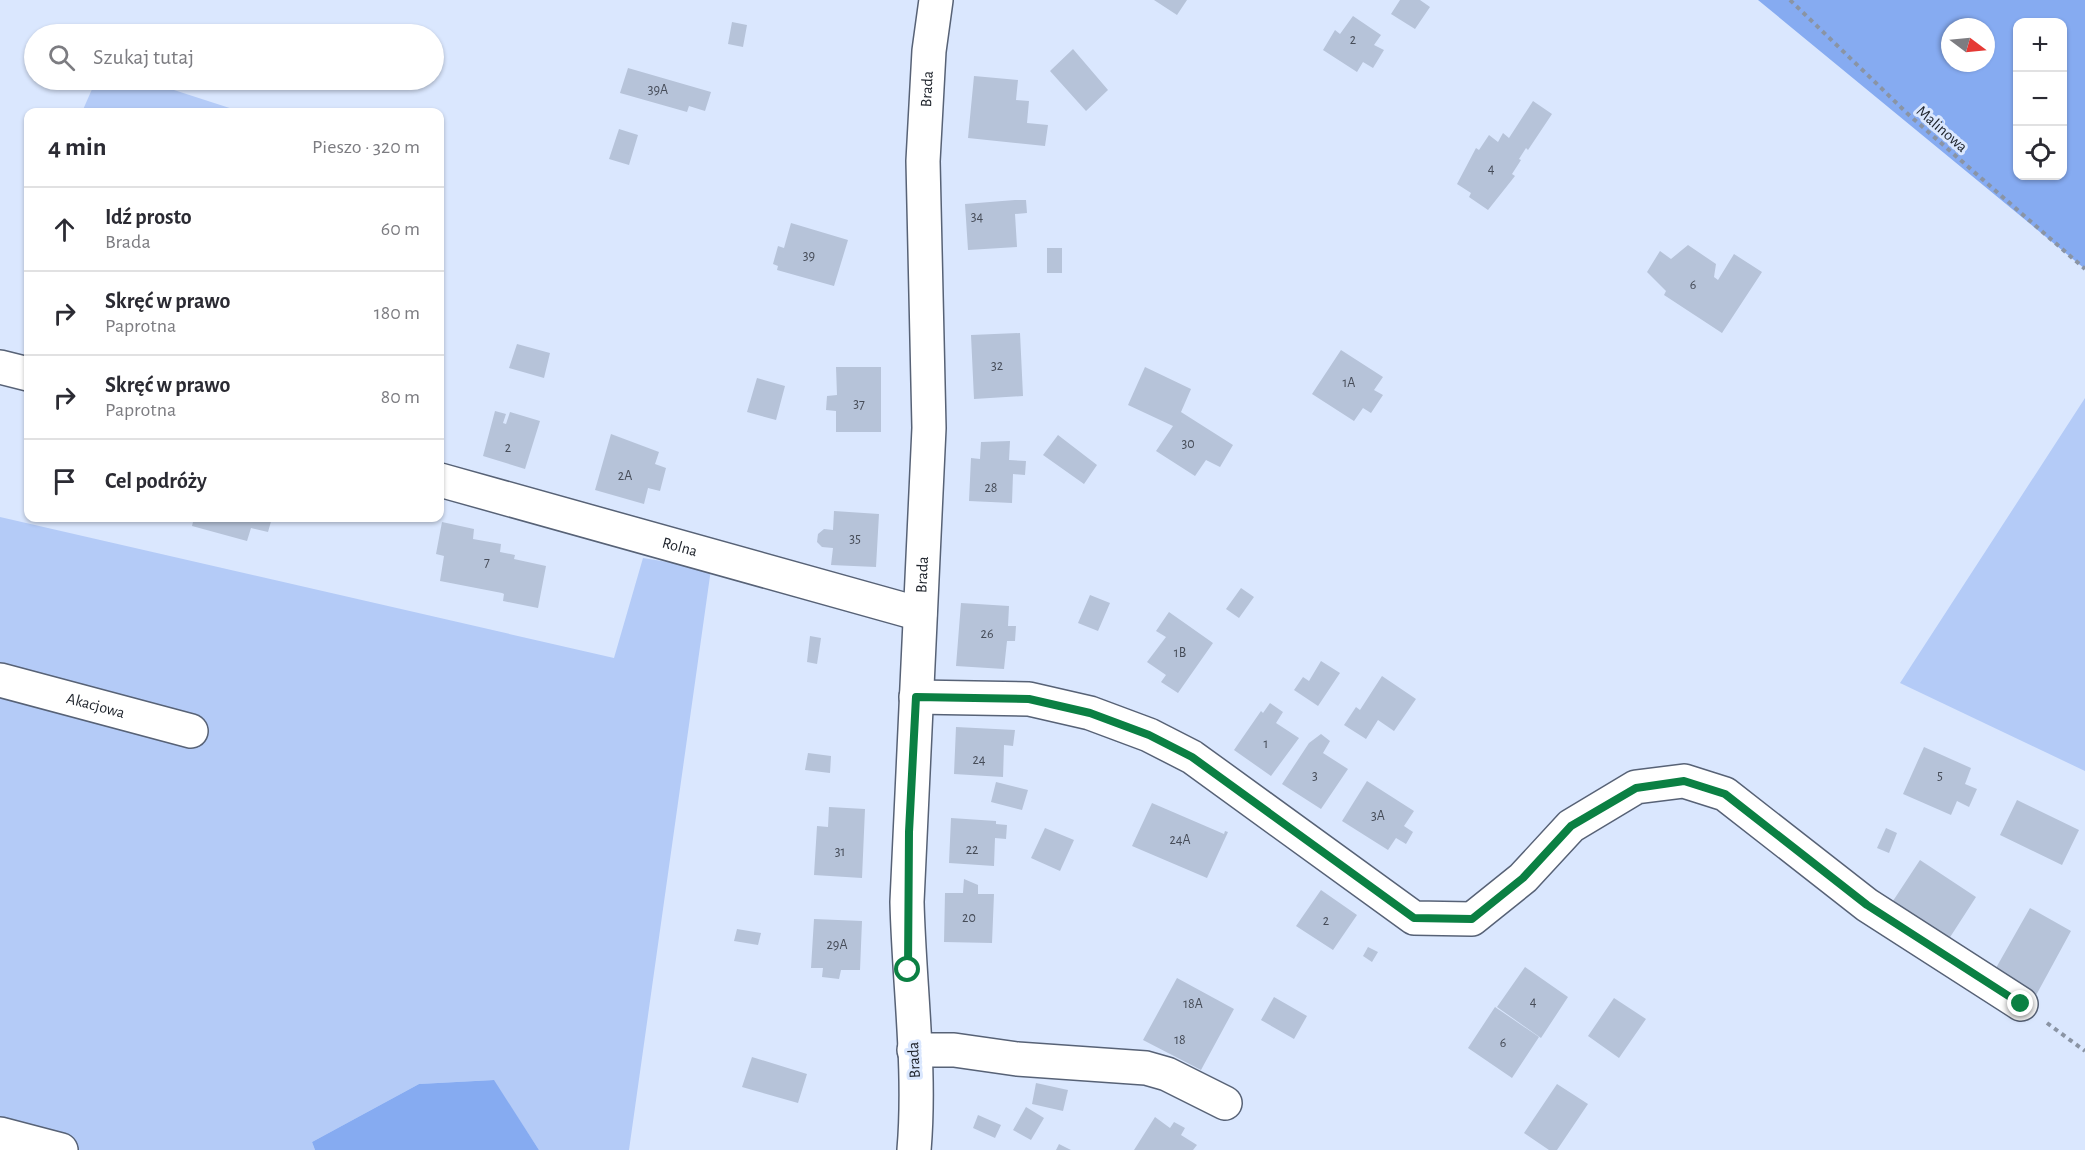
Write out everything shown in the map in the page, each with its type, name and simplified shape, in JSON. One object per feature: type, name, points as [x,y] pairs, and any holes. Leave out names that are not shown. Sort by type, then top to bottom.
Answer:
[{"type":"street","name":"Brada","points":[[914,1150],[914,1050],[907,902],[929,428],[923,161],[929,51],[936,0]]},
{"type":"street","points":[[0,367],[24,373]]},
{"type":"street","name":"Rolna","points":[[444,481],[920,614]]},
{"type":"street","name":"Akacjowa","points":[[0,680],[191,730]]},
{"type":"street","points":[[916,697],[1029,699],[1090,713],[1149,735],[1192,757],[1414,918],[1472,919],[1523,878],[1571,826],[1636,788],[1684,781],[1725,794],[1867,905],[2021,1004]]},
{"type":"street","points":[[914,1050],[954,1050],[1017,1059],[1146,1068],[1167,1074],[1225,1103]]},
{"type":"street","points":[[0,1134],[61,1150]]},
{"type":"path","name":"Malinowa","points":[[1790,0],[1909,115],[2085,268]]},
{"type":"path","points":[[2021,1004],[2085,1050]]},
{"type":"shaded area","points":[[1758,0],[2085,0],[2085,269]]},
{"type":"shaded area","points":[[92,90],[174,90],[230,108],[84,108]]},
{"type":"shaded area","points":[[2085,398],[2085,771],[1900,683]]},
{"type":"shaded area","points":[[0,517],[614,658],[643,558],[711,569],[629,1150],[539,1150],[493,1080],[419,1084],[312,1142],[315,1150],[0,1150]]},
{"type":"shaded area","points":[[494,1080],[539,1150],[315,1150],[312,1142],[419,1084]]},
{"type":"building","points":[[1154,0],[1187,0],[1177,15]]},
{"type":"building","points":[[1400,0],[1420,0],[1430,7],[1415,29],[1391,14]]},
{"type":"building","points":[[1353,16],[1381,35],[1374,45],[1384,50],[1373,68],[1363,62],[1357,72],[1323,50],[1335,30],[1340,34]]},
{"type":"building","points":[[732,22],[747,25],[743,47],[728,44]]},
{"type":"building","points":[[1073,49],[1108,90],[1086,111],[1050,71]]},
{"type":"building","points":[[628,68],[711,92],[705,111],[689,106],[687,112],[620,93]]},
{"type":"building","points":[[974,76],[1018,80],[1016,100],[1029,101],[1027,123],[1048,125],[1045,146],[968,138]]},
{"type":"building","points":[[1533,101],[1552,114],[1528,150],[1526,148],[1519,159],[1521,160],[1512,174],[1515,176],[1488,210],[1469,197],[1471,193],[1457,184],[1476,148],[1479,150],[1489,135],[1498,142],[1503,133],[1509,138]]},
{"type":"building","points":[[619,129],[638,135],[629,165],[609,159]]},
{"type":"building","points":[[1026,200],[1027,213],[1015,214],[1017,247],[968,250],[965,204]]},
{"type":"building","points":[[791,223],[848,240],[834,286],[777,270],[778,266],[773,264],[778,246],[784,248]]},
{"type":"building","points":[[1688,245],[1716,264],[1714,277],[1718,280],[1734,254],[1762,272],[1722,333],[1664,295],[1666,291],[1647,272],[1660,251],[1671,259]]},
{"type":"building","points":[[1047,248],[1062,248],[1062,273],[1047,273]]},
{"type":"building","points":[[1020,333],[1023,396],[974,399],[971,335]]},
{"type":"building","points":[[517,344],[550,353],[544,378],[509,368]]},
{"type":"building","points":[[1341,350],[1383,377],[1374,390],[1383,395],[1371,413],[1363,408],[1354,421],[1312,394]]},
{"type":"building","points":[[836,367],[881,367],[881,432],[836,432],[836,411],[826,410],[827,396],[837,395]]},
{"type":"building","points":[[1145,367],[1191,389],[1181,412],[1233,445],[1220,467],[1206,460],[1195,476],[1156,451],[1173,426],[1128,405]]},
{"type":"building","points":[[757,378],[785,386],[776,420],[747,412]]},
{"type":"building","points":[[495,411],[506,414],[503,423],[506,424],[510,412],[540,421],[525,469],[483,456]]},
{"type":"building","points":[[611,434],[659,452],[655,464],[666,468],[660,491],[648,488],[644,504],[595,490]]},
{"type":"building","points":[[1058,435],[1097,465],[1084,484],[1043,455]]},
{"type":"building","points":[[1010,441],[1009,460],[1026,461],[1025,475],[1013,474],[1012,503],[969,501],[971,458],[980,459],[981,442]]},
{"type":"building","points":[[834,511],[879,514],[876,567],[831,565],[833,548],[822,547],[817,542],[818,534],[824,529],[833,530]]},
{"type":"building","points":[[193,522],[271,522],[268,532],[251,528],[247,541],[192,526]]},
{"type":"building","points":[[442,522],[474,529],[473,539],[501,544],[500,552],[515,555],[514,559],[546,566],[538,608],[503,601],[504,594],[502,593],[440,581],[444,556],[436,554]]},
{"type":"building","points":[[1241,588],[1254,597],[1239,618],[1226,609]]},
{"type":"building","points":[[1090,595],[1110,603],[1098,631],[1078,623]]},
{"type":"building","points":[[961,603],[1009,606],[1008,626],[1016,626],[1015,641],[1007,641],[1004,669],[956,666]]},
{"type":"building","points":[[1169,612],[1213,643],[1178,693],[1161,682],[1166,675],[1147,662],[1166,637],[1156,631]]},
{"type":"building","points":[[810,636],[821,638],[817,664],[807,662]]},
{"type":"building","points":[[1321,661],[1340,673],[1318,706],[1294,690],[1303,677],[1309,681]]},
{"type":"building","points":[[1382,676],[1416,699],[1394,731],[1378,720],[1366,739],[1344,725],[1356,707],[1360,710]]},
{"type":"building","points":[[1270,703],[1283,712],[1276,723],[1299,738],[1271,776],[1234,750],[1261,711],[1263,713]]},
{"type":"building","points":[[956,727],[1015,730],[1013,746],[1004,745],[1003,777],[954,774]]},
{"type":"building","points":[[1321,734],[1330,741],[1323,753],[1348,769],[1321,809],[1282,784],[1309,743]]},
{"type":"building","points":[[1924,747],[1971,768],[1965,784],[1977,789],[1969,807],[1957,801],[1951,815],[1903,794]]},
{"type":"building","points":[[808,753],[831,756],[830,773],[805,770]]},
{"type":"building","points":[[1367,781],[1414,811],[1404,826],[1413,832],[1406,844],[1396,838],[1388,850],[1342,821]]},
{"type":"building","points":[[996,782],[1028,790],[1022,810],[991,802]]},
{"type":"building","points":[[2017,800],[2079,830],[2062,865],[2000,835]]},
{"type":"building","points":[[1152,803],[1224,834],[1225,831],[1228,832],[1207,878],[1132,846]]},
{"type":"building","points":[[829,807],[865,809],[862,878],[814,875],[817,826],[828,827]]},
{"type":"building","points":[[951,818],[996,821],[996,824],[1007,825],[1006,839],[995,838],[994,866],[949,863]]},
{"type":"building","points":[[1045,828],[1074,840],[1060,871],[1031,858]]},
{"type":"building","points":[[1886,828],[1897,833],[1889,853],[1877,848]]},
{"type":"building","points":[[1920,860],[1976,897],[1945,945],[1889,907]]},
{"type":"building","points":[[964,879],[978,885],[978,894],[994,894],[992,943],[944,942],[945,893],[963,893]]},
{"type":"building","points":[[1321,890],[1357,915],[1333,950],[1296,926]]},
{"type":"building","points":[[2030,908],[2071,931],[2034,999],[1992,975]]},
{"type":"building","points":[[814,919],[862,921],[860,970],[841,970],[839,979],[822,977],[823,968],[811,968]]},
{"type":"building","points":[[737,929],[761,933],[758,945],[734,941]]},
{"type":"building","points":[[1368,947],[1378,952],[1372,962],[1363,956]]},
{"type":"building","points":[[1525,967],[1568,997],[1541,1038],[1497,1007]]},
{"type":"building","points":[[1177,978],[1234,1009],[1201,1070],[1143,1040]]},
{"type":"building","points":[[1274,997],[1307,1016],[1294,1039],[1261,1020]]},
{"type":"building","points":[[1614,998],[1646,1019],[1619,1058],[1588,1036]]},
{"type":"building","points":[[1495,1007],[1539,1037],[1512,1078],[1468,1048]]},
{"type":"building","points":[[752,1057],[807,1074],[798,1103],[742,1087]]},
{"type":"building","points":[[1036,1083],[1068,1090],[1063,1111],[1032,1104]]},
{"type":"building","points":[[1557,1084],[1588,1104],[1557,1150],[1549,1150],[1524,1133]]},
{"type":"building","points":[[1026,1107],[1044,1118],[1031,1140],[1013,1130]]},
{"type":"building","points":[[978,1115],[1001,1125],[995,1138],[973,1128]]},
{"type":"building","points":[[1155,1117],[1170,1128],[1174,1122],[1185,1128],[1181,1135],[1197,1145],[1193,1150],[1134,1150]]},
{"type":"building","points":[[1059,1144],[1071,1150],[1056,1150]]},
{"type":"route","points":[[908,970],[909,832],[916,697],[1029,699],[1090,713],[1149,735],[1192,757],[1414,918],[1472,919],[1523,878],[1571,826],[1636,788],[1684,781],[1725,794],[1867,905],[2021,1004]]}]
